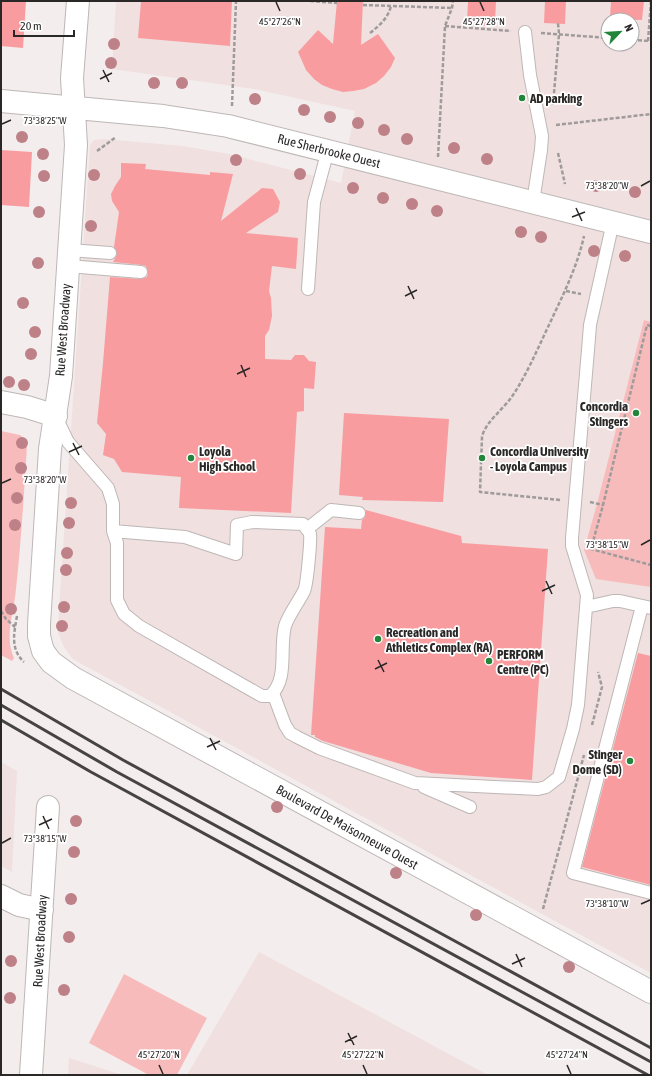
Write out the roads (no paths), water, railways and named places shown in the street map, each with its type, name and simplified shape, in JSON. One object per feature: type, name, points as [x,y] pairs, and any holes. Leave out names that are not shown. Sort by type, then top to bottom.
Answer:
[{"type":"street","name":"Rue West Broadway","points":[[47,656],[41,645],[39,636],[39,604],[50,449],[61,376],[76,137],[72,78],[78,1]]},
{"type":"street","name":"Rue Sherbrooke Ouest","points":[[1,101],[194,120],[328,150],[651,232]]},
{"type":"street","points":[[1,402],[56,416]]},
{"type":"street","name":"Boulevard De Maisonneuve Ouest","points":[[47,656],[58,668],[73,678],[651,992]]},
{"type":"street","name":"Rue West Broadway","points":[[31,1075],[48,807]]},
{"type":"street","points":[[1,896],[19,905],[42,910]]},
{"type":"lane","points":[[524,32],[530,75],[542,136],[542,150],[533,202]]},
{"type":"lane","points":[[308,289],[314,202],[328,150]]},
{"type":"lane","points":[[415,783],[538,789],[546,787],[559,777],[573,729],[578,705],[587,595],[572,546],[573,511],[590,326],[613,222]]},
{"type":"lane","points":[[68,258],[110,253]]},
{"type":"lane","points":[[68,258],[141,272]]},
{"type":"lane","points":[[56,416],[68,442],[108,488],[113,504],[113,531],[117,543],[117,600],[124,614],[138,626],[262,696],[270,696],[281,677],[284,632],[286,624],[305,591],[307,582],[310,534],[303,524],[252,522],[237,525],[236,554],[185,537],[113,531]]},
{"type":"lane","points":[[307,529],[331,510],[359,513]]},
{"type":"lane","points":[[586,607],[613,601],[620,601],[646,607],[573,873],[651,893]]},
{"type":"lane","points":[[273,693],[285,725],[296,737],[319,748],[415,783],[470,806]]},
{"type":"railway","points":[[1,689],[123,760],[651,1048]]},
{"type":"railway","points":[[1,705],[117,772],[651,1062]]},
{"type":"railway","points":[[1,720],[91,772],[648,1075]]},
{"type":"place","name":"AD parking","points":[[522,98]]},
{"type":"place","name":"Concordia Stingers","points":[[636,413]]},
{"type":"place","name":"Loyola High School","points":[[191,458]]},
{"type":"place","name":"Concordia University - Loyola Campus","points":[[482,458]]},
{"type":"place","name":"Recreation and Athletics Complex (RA)","points":[[378,639]]},
{"type":"place","name":"PERFORM Centre (PC)","points":[[489,661]]},
{"type":"place","name":"Stinger Dome (SD)","points":[[630,761]]}]
